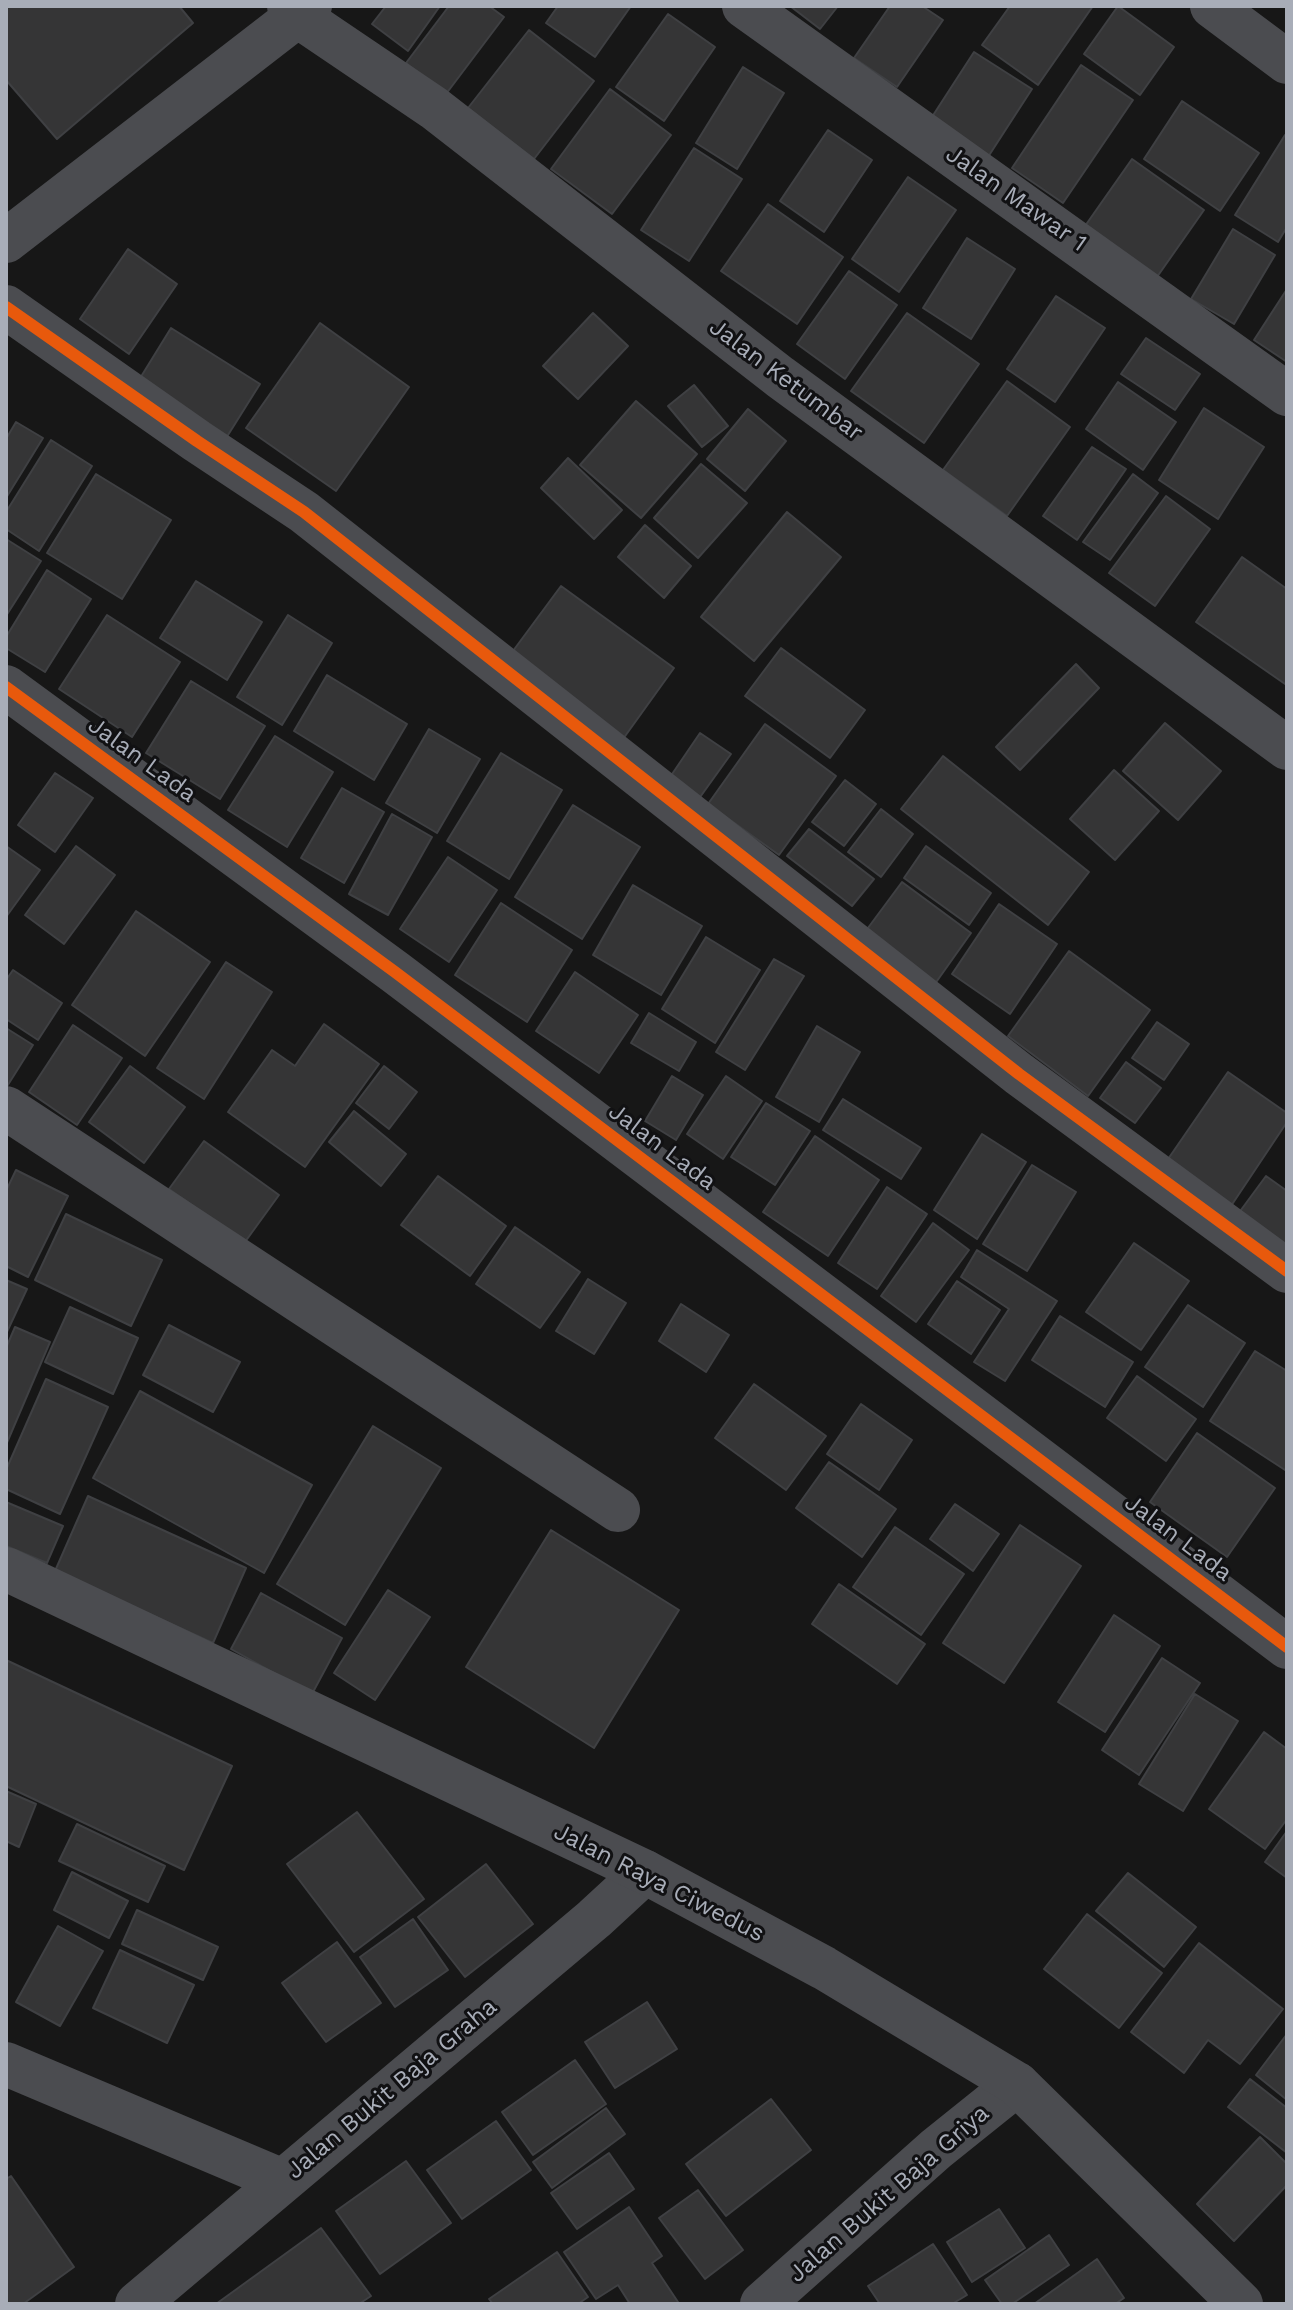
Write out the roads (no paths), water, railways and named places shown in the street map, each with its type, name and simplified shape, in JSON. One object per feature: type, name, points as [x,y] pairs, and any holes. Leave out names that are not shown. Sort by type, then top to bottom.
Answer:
[{"type":"street","name":"Jalan Mawar 1","points":[[744,6],[1287,394]]},
{"type":"street","points":[[1212,6],[1287,62]]},
{"type":"street","points":[[6,241],[299,9]]},
{"type":"street","name":"Jalan Ketumbar","points":[[299,9],[434,108],[780,377],[1287,748]]},
{"type":"street","points":[[6,307],[304,512],[1019,1074],[1287,1271]]},
{"type":"street","name":"Jalan Lada","points":[[6,687],[408,982],[1287,1647]]},
{"type":"street","points":[[6,1108],[618,1510]]},
{"type":"street","name":"Jalan Raya Ciwedus","points":[[6,1569],[645,1872],[824,1968],[1017,2084],[1241,2304]]},
{"type":"street","name":"Jalan Bukit Baja Graha","points":[[137,2304],[594,1919],[645,1872]]},
{"type":"street","points":[[6,2064],[283,2181]]},
{"type":"street","name":"Jalan Bukit Baja Griya","points":[[762,2304],[936,2149],[1017,2084]]}]
